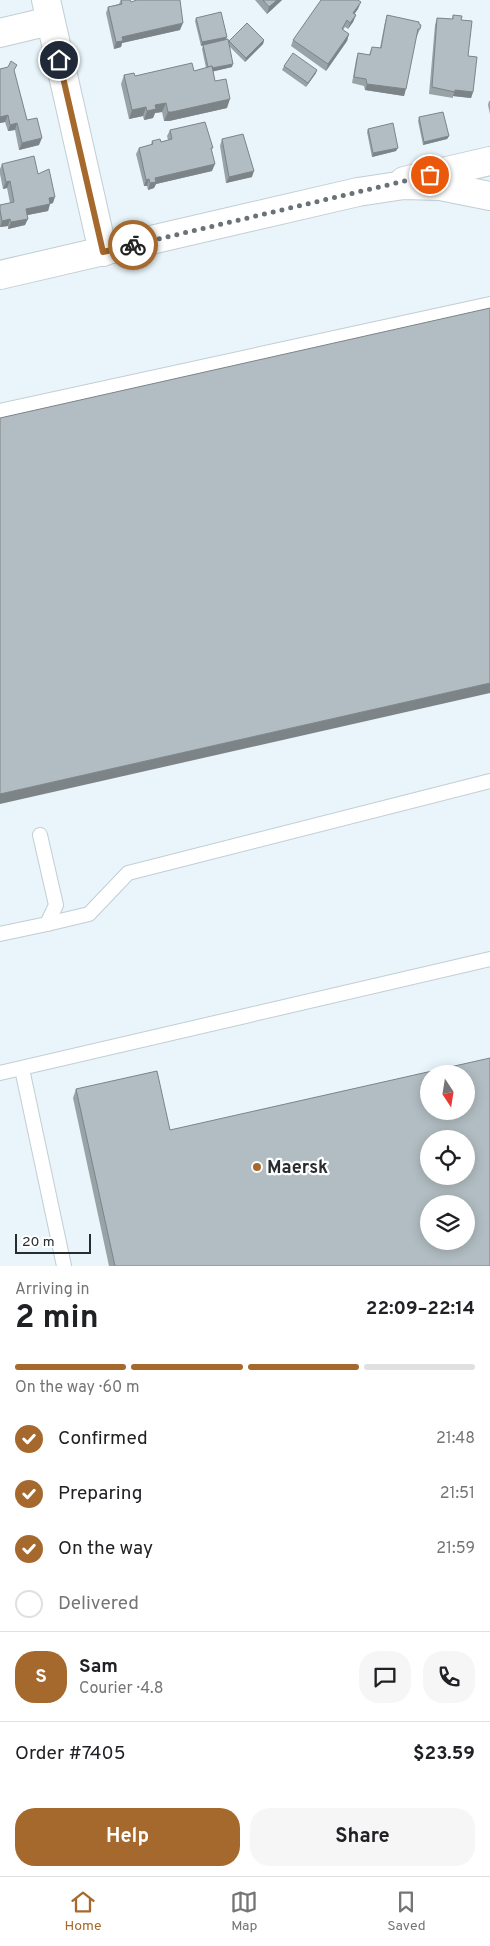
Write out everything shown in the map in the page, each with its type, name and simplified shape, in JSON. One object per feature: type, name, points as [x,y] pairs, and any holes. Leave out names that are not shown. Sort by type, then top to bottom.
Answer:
[{"type":"street","points":[[0,33],[48,11],[103,252]]},
{"type":"street","points":[[0,275],[490,160]]},
{"type":"street","points":[[358,192],[404,186],[440,186],[490,196]]},
{"type":"lane","points":[[0,411],[490,304]]},
{"type":"lane","points":[[0,934],[89,914],[128,873],[490,781]]},
{"type":"lane","points":[[40,835],[56,905],[47,924]]},
{"type":"lane","points":[[0,1073],[490,959]]},
{"type":"lane","points":[[22,1069],[64,1266]]},
{"type":"building","points":[[121,0],[130,0],[131,2],[137,0],[180,0],[183,23],[122,37],[123,41],[116,42],[108,7],[122,4]]},
{"type":"building","points":[[263,0],[277,0],[269,7]]},
{"type":"building","points":[[321,0],[358,0],[361,2],[353,13],[356,15],[350,23],[347,20],[342,29],[349,34],[328,64],[293,40]]},
{"type":"building","points":[[221,12],[227,37],[202,42],[196,18]]},
{"type":"building","points":[[387,15],[419,22],[421,25],[420,29],[418,29],[406,89],[367,84],[366,79],[354,77],[358,53],[370,55],[372,47],[381,48]]},
{"type":"building","points":[[453,15],[462,16],[461,20],[472,21],[468,56],[477,57],[473,92],[455,90],[455,92],[432,87],[437,18],[453,19]]},
{"type":"building","points":[[247,23],[264,40],[246,58],[229,41]]},
{"type":"building","points":[[228,39],[233,64],[208,67],[203,45]]},
{"type":"building","points":[[293,53],[317,70],[308,83],[284,66]]},
{"type":"building","points":[[11,61],[17,65],[14,70],[27,120],[37,118],[42,138],[22,143],[17,123],[10,125],[8,115],[0,117],[0,69],[8,67]]},
{"type":"building","points":[[192,63],[194,71],[212,66],[215,81],[226,79],[230,99],[172,112],[168,112],[166,103],[155,105],[156,109],[147,111],[146,107],[132,110],[124,75],[134,73],[135,76]]},
{"type":"building","points":[[443,112],[449,136],[424,142],[419,117]]},
{"type":"building","points":[[205,122],[213,148],[211,148],[215,164],[155,178],[156,182],[150,183],[149,179],[146,180],[139,148],[153,144],[152,141],[160,139],[161,142],[172,139],[170,130]]},
{"type":"building","points":[[393,123],[398,148],[373,153],[368,129]]},
{"type":"building","points":[[243,134],[254,171],[229,177],[222,139]]},
{"type":"building","points":[[34,156],[38,174],[49,169],[55,197],[49,198],[50,204],[26,209],[28,219],[11,222],[10,219],[2,221],[0,205],[14,202],[10,181],[6,182],[2,164]]},
{"type":"building","points":[[490,308],[490,683],[0,794],[0,418]]},
{"type":"building","name":"Maersk","points":[[490,1058],[490,1266],[115,1266],[76,1089],[157,1071],[170,1130],[420,1074],[420,1120],[475,1120],[475,1065],[459,1065]]},
{"type":"way so far","points":[[133,245],[430,175]]},
{"type":"place","name":"Maersk","points":[[257,1167]]},
{"type":"route","points":[[59,60],[103,252],[133,245]]}]
